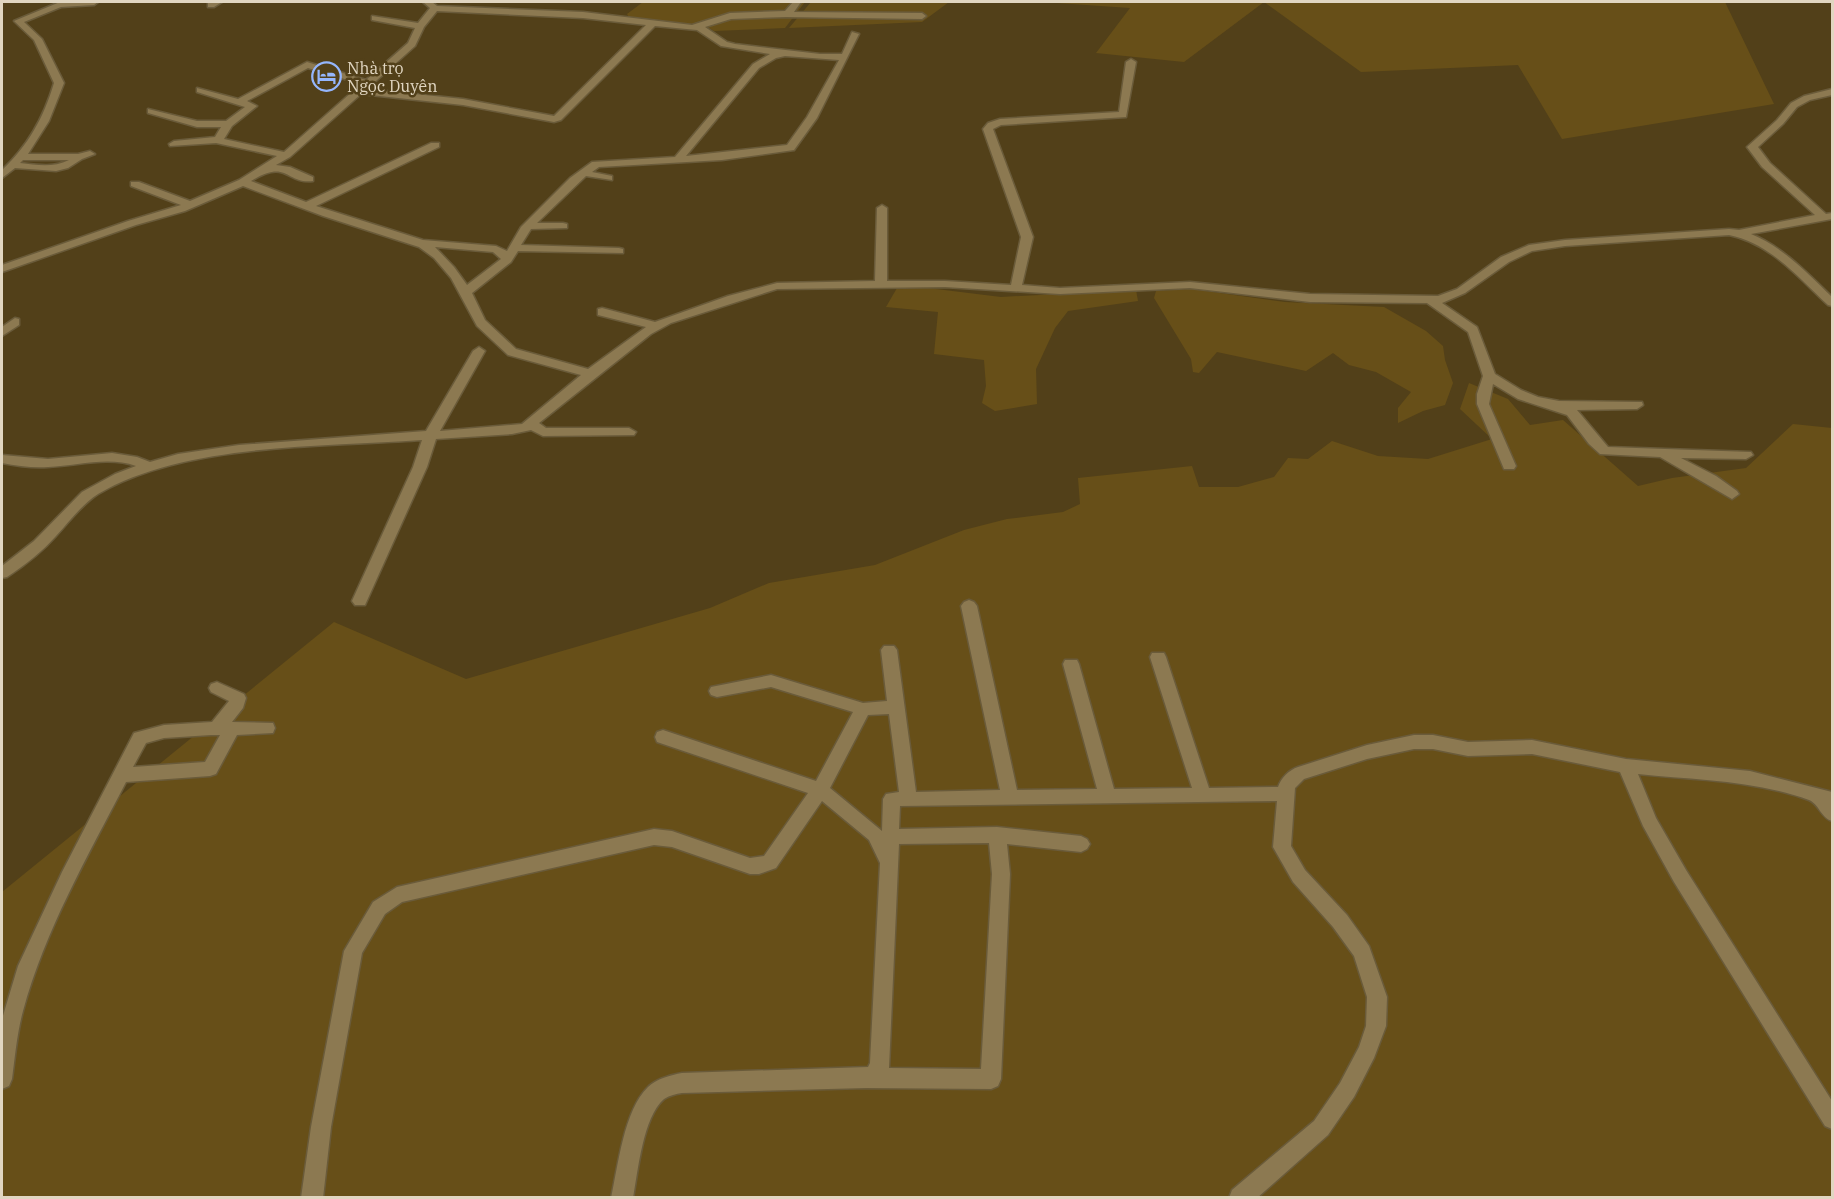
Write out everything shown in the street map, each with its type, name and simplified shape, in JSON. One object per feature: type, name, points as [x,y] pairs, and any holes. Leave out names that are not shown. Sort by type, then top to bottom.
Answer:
[{"type":"street","points":[[2,175],[21,157],[49,117],[51,101],[59,83],[38,39],[18,21],[60,5],[94,2]]},
{"type":"street","points":[[783,14],[789,12],[797,2]]},
{"type":"street","points":[[2,268],[121,226],[191,206],[243,182],[266,168],[286,155],[412,44],[431,5],[583,15],[699,27],[724,44],[799,55]]},
{"type":"street","points":[[699,27],[721,17],[730,16],[783,14],[922,16]]},
{"type":"street","points":[[375,18],[420,26]]},
{"type":"street","points":[[241,101],[302,63],[364,87],[554,119],[558,118],[653,23]]},
{"type":"street","points":[[465,292],[507,260],[528,226],[584,172],[601,162],[722,157],[790,148],[812,118],[855,34]]},
{"type":"street","points":[[678,159],[756,66],[774,55],[845,57]]},
{"type":"street","points":[[1016,288],[1024,260],[1027,237],[988,129],[991,125],[1000,122],[1124,115],[1131,62]]},
{"type":"street","points":[[200,90],[241,101],[252,107],[228,124],[218,140]]},
{"type":"street","points":[[1828,216],[1766,165],[1752,147],[1780,122],[1794,105],[1807,98],[1833,92]]},
{"type":"street","points":[[151,111],[197,124],[228,124]]},
{"type":"street","points":[[174,144],[218,140],[223,143],[286,155]]},
{"type":"street","points":[[307,206],[435,145]]},
{"type":"street","points":[[21,157],[90,154]]},
{"type":"street","points":[[13,165],[59,168],[68,165],[78,156]]},
{"type":"street","points":[[266,168],[286,169],[309,179]]},
{"type":"street","points":[[584,172],[608,178]]},
{"type":"street","points":[[243,182],[327,214],[420,243],[496,249],[505,255],[507,260]]},
{"type":"street","points":[[135,184],[191,206]]},
{"type":"street","points":[[881,283],[884,219],[882,208]]},
{"type":"street","points":[[2,573],[32,551],[70,510],[90,493],[148,466],[218,452],[512,430],[531,423],[590,374],[656,326],[696,309],[777,286],[881,283],[1060,291],[1190,285],[1310,298],[1430,300],[1450,298],[1503,261],[1528,249],[1578,242],[1743,232],[1828,216]]},
{"type":"street","points":[[528,226],[563,226]]},
{"type":"street","points":[[1743,232],[1758,240],[1833,303]]},
{"type":"street","points":[[420,243],[437,253],[465,292],[482,324],[515,354],[590,374]]},
{"type":"street","points":[[514,248],[619,251]]},
{"type":"street","points":[[1430,300],[1473,330],[1489,376],[1507,388],[1534,400],[1548,402],[1571,405],[1637,405]]},
{"type":"street","points":[[602,312],[656,326]]},
{"type":"street","points":[[2,332],[15,322]]},
{"type":"street","points":[[360,601],[420,467],[430,436],[479,351]]},
{"type":"street","points":[[1489,376],[1483,394],[1483,404],[1509,466]]},
{"type":"street","points":[[1548,402],[1572,412],[1594,441],[1605,451],[1746,455]]},
{"type":"street","points":[[531,423],[543,432],[629,432]]},
{"type":"street","points":[[1662,454],[1733,490]]},
{"type":"street","points":[[2,459],[45,463],[134,459],[148,466]]},
{"type":"street","points":[[969,606],[1010,798]]},
{"type":"street","points":[[889,650],[908,799]]},
{"type":"street","points":[[1158,657],[1203,795]]},
{"type":"street","points":[[1071,664],[1107,796]]},
{"type":"street","points":[[717,691],[771,681],[863,709],[896,707]]},
{"type":"street","points":[[120,775],[210,769],[223,730],[238,698],[218,688]]},
{"type":"street","points":[[312,1197],[321,1127],[353,951],[380,908],[397,895],[654,837],[672,838],[750,866],[770,862],[820,790],[863,709]]},
{"type":"street","points":[[2,1079],[12,1014],[27,966],[134,746],[144,735],[267,728]]},
{"type":"street","points":[[663,737],[820,790],[875,835],[890,862]]},
{"type":"street","points":[[1240,1197],[1290,1157],[1321,1128],[1347,1090],[1367,1051],[1376,1026],[1377,997],[1362,952],[1340,921],[1299,876],[1282,847],[1287,785],[1292,778],[1307,770],[1367,752],[1414,742],[1433,742],[1479,750],[1532,747],[1626,766],[1750,778],[1825,797],[1833,814]]},
{"type":"street","points":[[1626,766],[1649,821],[1680,876],[1833,1119]]},
{"type":"street","points":[[866,1078],[874,1074],[880,1066],[892,799],[1287,794]]},
{"type":"street","points":[[890,837],[997,835],[1081,844]]},
{"type":"street","points":[[622,1197],[643,1109],[654,1095],[665,1087],[682,1083],[866,1078],[990,1079],[1001,873],[997,835]]},
{"type":"shaded area","points":[[643,2],[805,2],[785,28],[714,31],[709,28],[630,19],[627,14]]},
{"type":"shaded area","points":[[811,2],[949,2],[922,22],[789,28]]},
{"type":"shaded area","points":[[1042,2],[1264,2],[1184,62],[1096,53],[1130,8]]},
{"type":"shaded area","points":[[1264,2],[1725,2],[1774,104],[1562,139],[1518,65],[1361,72]]},
{"type":"shaded area","points":[[920,287],[1001,297],[1136,290],[1138,301],[1068,311],[1055,328],[1036,369],[1037,404],[995,411],[982,403],[986,386],[984,360],[934,354],[938,312],[886,307],[897,288]]},
{"type":"shaded area","points":[[1191,289],[1285,302],[1384,307],[1426,331],[1443,346],[1453,383],[1445,405],[1423,411],[1398,423],[1398,408],[1411,392],[1376,372],[1349,365],[1333,353],[1306,371],[1217,352],[1199,373],[1193,372],[1191,359],[1154,298],[1156,291]]},
{"type":"shaded area","points":[[1469,383],[1508,399],[1530,425],[1563,420],[1638,486],[1672,478],[1746,468],[1793,424],[1832,428],[1832,1197],[2,1198],[2,892],[334,622],[466,679],[710,608],[769,583],[875,565],[964,530],[1007,519],[1063,512],[1080,504],[1078,478],[1192,466],[1199,487],[1238,487],[1274,477],[1288,458],[1308,459],[1332,441],[1378,456],[1428,459],[1492,439],[1460,409]]},
{"type":"place","name":"Nhà trọ Ngọc Duyên","points":[[326,77]]}]
